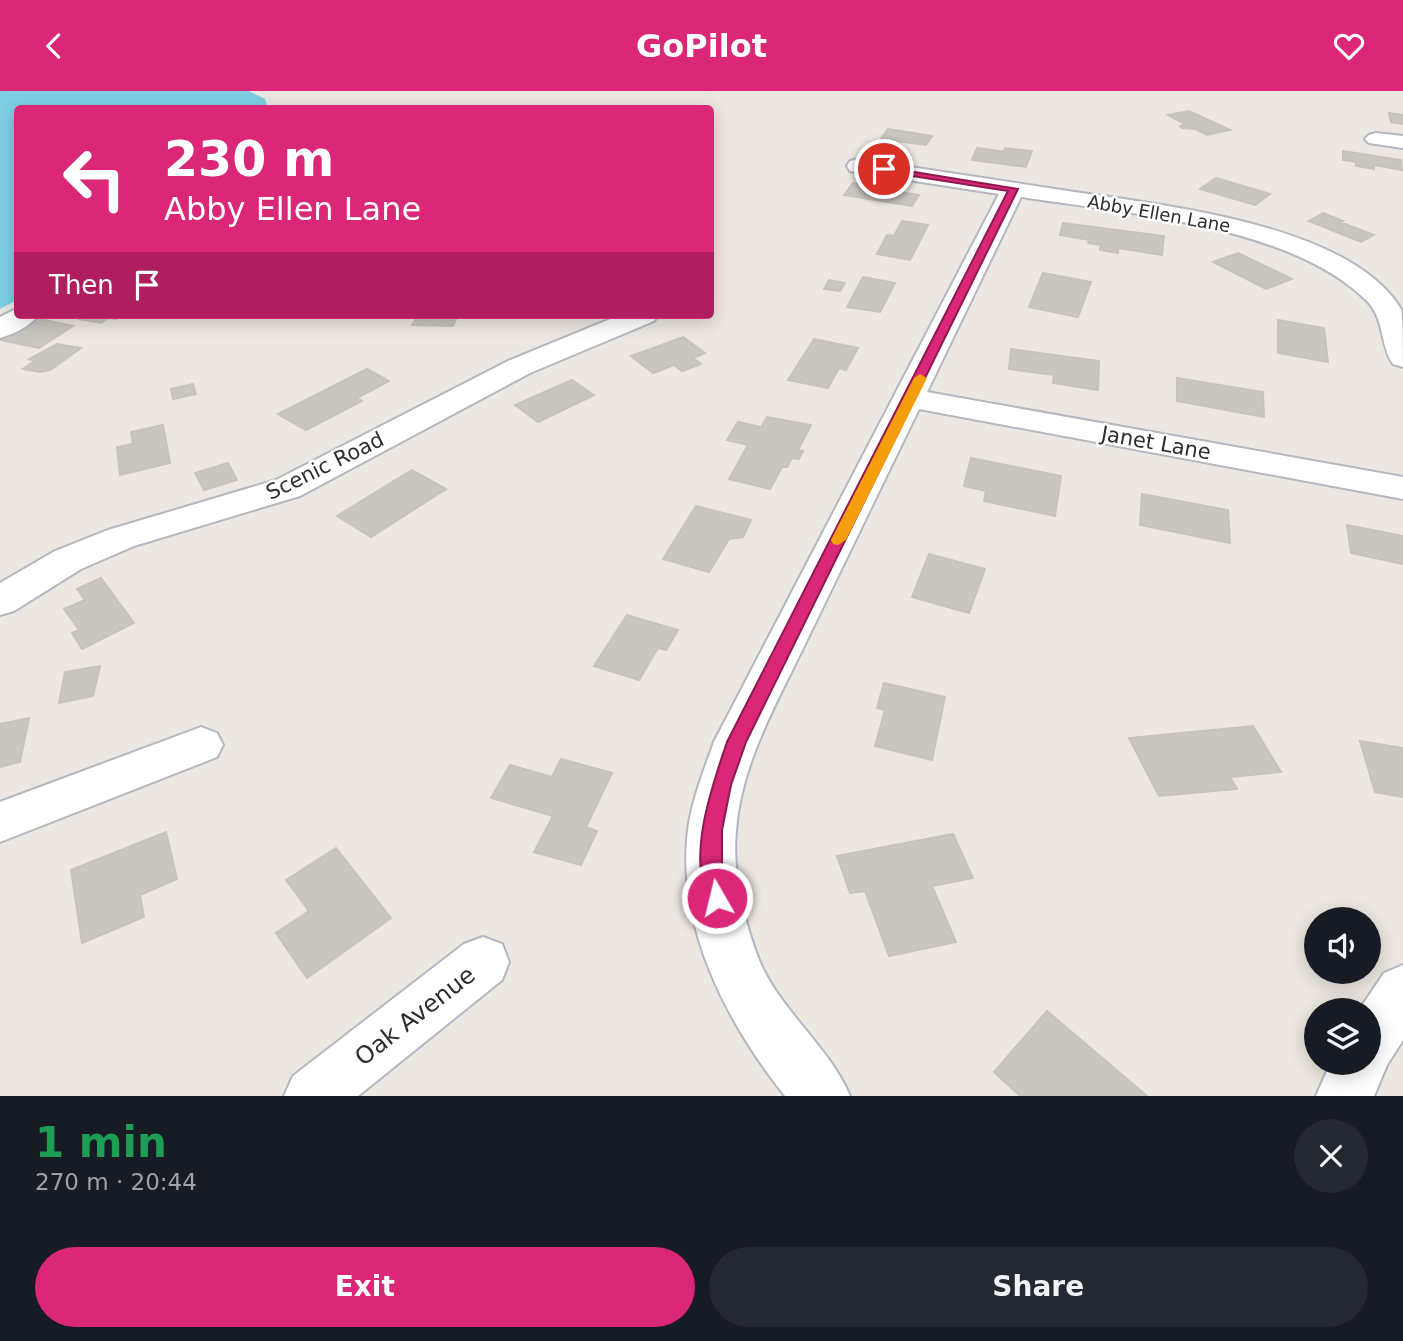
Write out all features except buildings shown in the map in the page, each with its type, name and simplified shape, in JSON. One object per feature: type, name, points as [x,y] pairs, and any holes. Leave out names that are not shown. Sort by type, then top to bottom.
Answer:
[{"type":"street","points":[[1376,139],[1403,142]]},
{"type":"street","name":"Abby Ellen Lane","points":[[858,166],[1222,224],[1304,251],[1355,279],[1389,310],[1398,331],[1403,358]]},
{"type":"street","points":[[821,1096],[792,1060],[746,990],[726,936],[712,879],[712,830],[722,785],[736,742],[1013,189]]},
{"type":"street","points":[[0,329],[17,319]]},
{"type":"street","name":"Scenic Road","points":[[0,601],[68,560],[121,538],[288,488],[519,367],[634,319]]},
{"type":"street","name":"Janet Lane","points":[[910,398],[1403,488]]},
{"type":"street","points":[[0,822],[201,745]]},
{"type":"street","name":"Oak Avenue","points":[[313,1096],[483,962]]},
{"type":"street","points":[[1381,1025],[1403,991]]},
{"type":"street","points":[[1345,1096],[1354,1075]]},
{"type":"water","points":[[0,91],[249,91],[265,99],[267,105],[14,105],[14,302],[0,309]]},
{"type":"slow traffic","points":[[838,540],[920,378]]},
{"type":"route","points":[[717,898],[712,879],[712,830],[722,785],[736,742],[1013,189],[884,169]]}]
